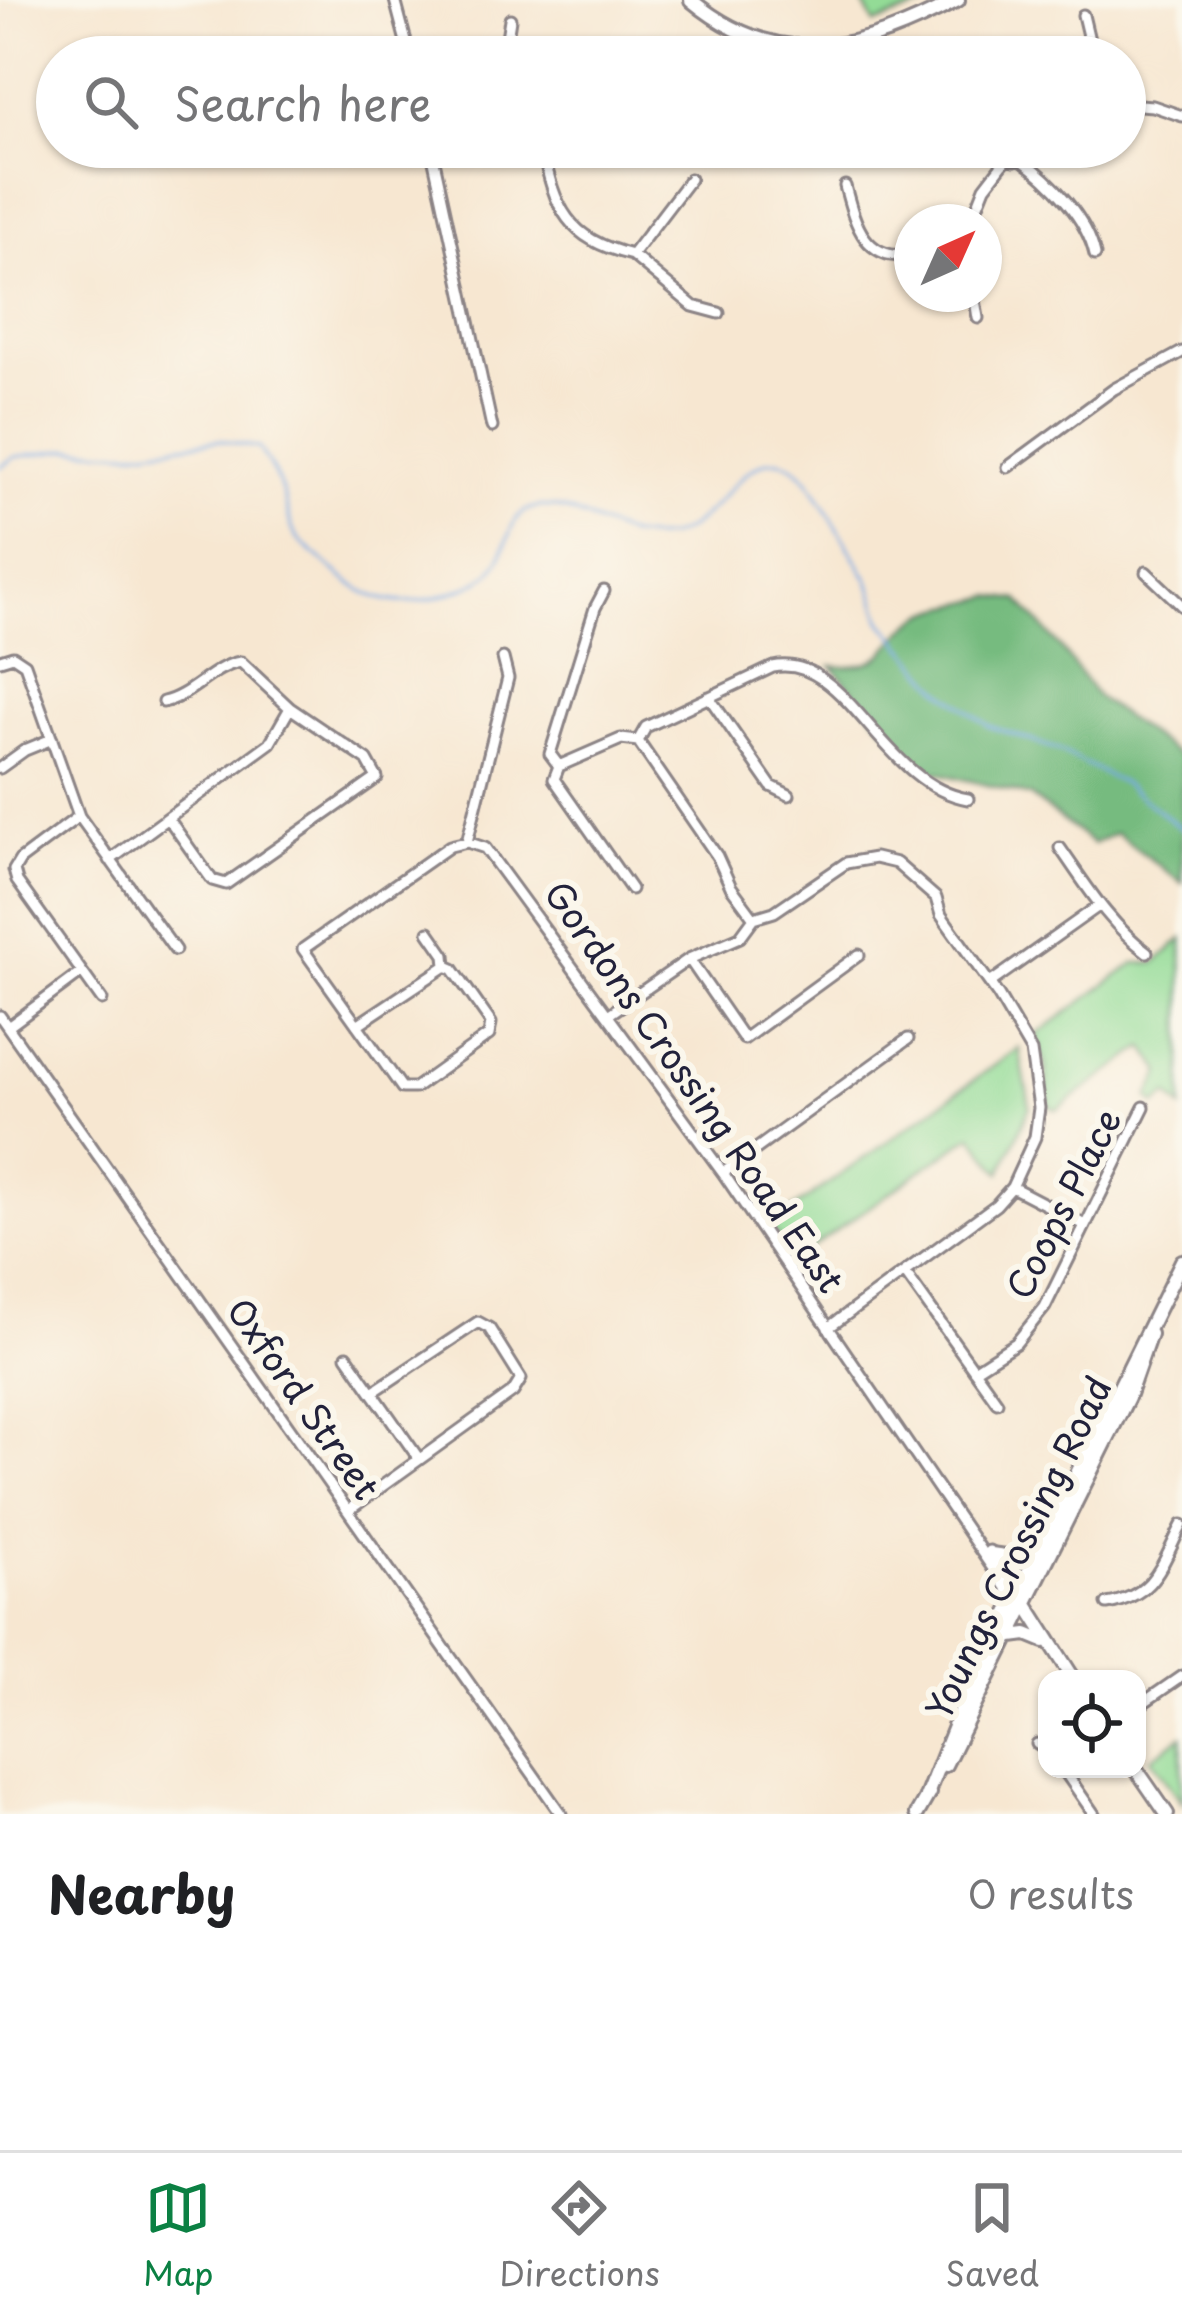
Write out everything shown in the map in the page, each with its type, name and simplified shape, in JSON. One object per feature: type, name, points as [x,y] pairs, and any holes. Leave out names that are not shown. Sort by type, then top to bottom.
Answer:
[{"type":"main road","points":[[691,0],[724,23],[754,36]]},
{"type":"main road","points":[[884,36],[958,0]]},
{"type":"main road","name":"Youngs Crossing Road","points":[[926,1797],[963,1703],[1021,1602],[1182,1261]]},
{"type":"main road","name":"Youngs Crossing Road","points":[[917,1814],[1012,1636],[1041,1545],[1129,1377]]},
{"type":"main road","points":[[991,1554],[1019,1558],[1041,1545]]},
{"type":"main road","points":[[1021,1602],[1067,1670]]},
{"type":"main road","points":[[1021,1602],[1068,1670]]},
{"type":"main road","points":[[1012,1636],[1027,1634],[1044,1641]]},
{"type":"main road","points":[[1142,1778],[1167,1814]]},
{"type":"street","points":[[395,0],[404,36]]},
{"type":"street","points":[[1083,15],[1088,36]]},
{"type":"street","points":[[507,36],[510,19]]},
{"type":"street","points":[[1146,105],[1182,116]]},
{"type":"street","points":[[436,168],[492,427]]},
{"type":"street","points":[[546,168],[559,208],[583,237],[632,255],[693,306],[719,314]]},
{"type":"street","points":[[978,204],[997,168]]},
{"type":"street","points":[[1035,168],[1070,207],[1089,235],[1095,255]]},
{"type":"street","points":[[632,255],[690,179]]},
{"type":"street","points":[[844,186],[864,240],[884,254],[894,254]]},
{"type":"street","points":[[977,312],[978,318]]},
{"type":"street","points":[[1008,467],[1114,388],[1182,352]]},
{"type":"street","points":[[1146,572],[1182,605]]},
{"type":"street","points":[[559,766],[550,754],[604,591]]},
{"type":"street","points":[[0,660],[13,656],[26,664],[79,817],[175,950]]},
{"type":"street","points":[[446,966],[453,969],[491,1023],[486,1038],[407,1090],[399,1086],[303,949],[445,849],[467,842],[508,679],[503,658]]},
{"type":"street","points":[[163,702],[178,699],[230,664],[241,662],[290,708],[367,760],[377,778],[226,884],[212,880],[168,818]]},
{"type":"street","points":[[638,741],[646,727],[772,667],[804,666],[825,678],[913,775],[950,796],[968,799]]},
{"type":"street","points":[[709,697],[771,786],[789,795]]},
{"type":"street","points":[[110,860],[270,743],[290,708]]},
{"type":"street","points":[[631,889],[554,778],[559,766],[621,739],[638,741],[754,919]]},
{"type":"street","points":[[0,768],[25,750],[52,740]]},
{"type":"street","points":[[79,817],[20,860],[14,870],[17,881],[102,1000]]},
{"type":"street","name":"Gordons Crossing Road East","points":[[467,842],[495,857],[723,1173],[1021,1602]]},
{"type":"street","points":[[1060,848],[1100,905],[1148,952]]},
{"type":"street","points":[[608,1015],[688,959],[740,937],[754,919],[774,912],[846,863],[875,858],[896,863],[936,898],[941,916],[1024,1038],[1036,1077],[1035,1137],[1012,1187],[996,1205],[828,1328]]},
{"type":"street","points":[[2,866],[14,870]]},
{"type":"street","points":[[990,983],[1100,905]]},
{"type":"street","points":[[429,932],[445,955],[446,966]]},
{"type":"street","points":[[688,959],[744,1039],[859,955]]},
{"type":"street","points":[[357,1025],[446,966]]},
{"type":"street","points":[[8,1027],[82,972]]},
{"type":"street","name":"Oxford Street","points":[[0,1016],[561,1814]]},
{"type":"street","points":[[723,1173],[908,1039]]},
{"type":"street","name":"Coops Place","points":[[974,1370],[1029,1330],[1046,1307],[1144,1107]]},
{"type":"street","points":[[1012,1187],[1085,1225]]},
{"type":"street","points":[[905,1273],[997,1402]]},
{"type":"street","points":[[349,1510],[517,1388],[520,1372],[489,1328],[478,1322],[373,1392]]},
{"type":"street","points":[[347,1356],[419,1460]]},
{"type":"street","points":[[1107,1604],[1129,1600],[1152,1583],[1182,1525]]},
{"type":"street","name":"Gordons Crossing Road East","points":[[972,1534],[991,1554],[1021,1602]]},
{"type":"street","points":[[1146,1701],[1182,1676]]},
{"type":"street","points":[[1069,1778],[1094,1814]]},
{"type":"green space","points":[[861,0],[942,0],[875,24]]},
{"type":"green space","points":[[992,596],[1019,600],[1097,697],[1182,758],[1182,883],[1116,833],[1093,844],[1030,796],[919,768],[832,666],[869,662],[919,618]]},
{"type":"green space","points":[[1182,939],[1182,1108],[1168,1095],[1156,1105],[1149,1097],[1162,1072],[1144,1047],[1057,1110],[1049,1106],[1046,1069],[1036,1035],[1135,963],[1155,963]]},
{"type":"green space","points":[[1019,1048],[1030,1106],[1001,1173],[972,1135],[794,1260],[770,1225]]},
{"type":"green space","points":[[1182,1736],[1182,1802],[1151,1758]]},
{"type":"waterway","points":[[0,467],[15,457],[69,449],[131,452],[220,440],[259,448],[279,483],[292,527],[302,543],[361,590],[405,602],[441,596],[484,578],[525,511],[559,508],[617,531],[660,538],[682,532],[744,475],[776,460],[793,466],[811,484],[869,581],[882,621],[939,688],[989,726],[1058,750],[1124,784],[1182,829]]}]
